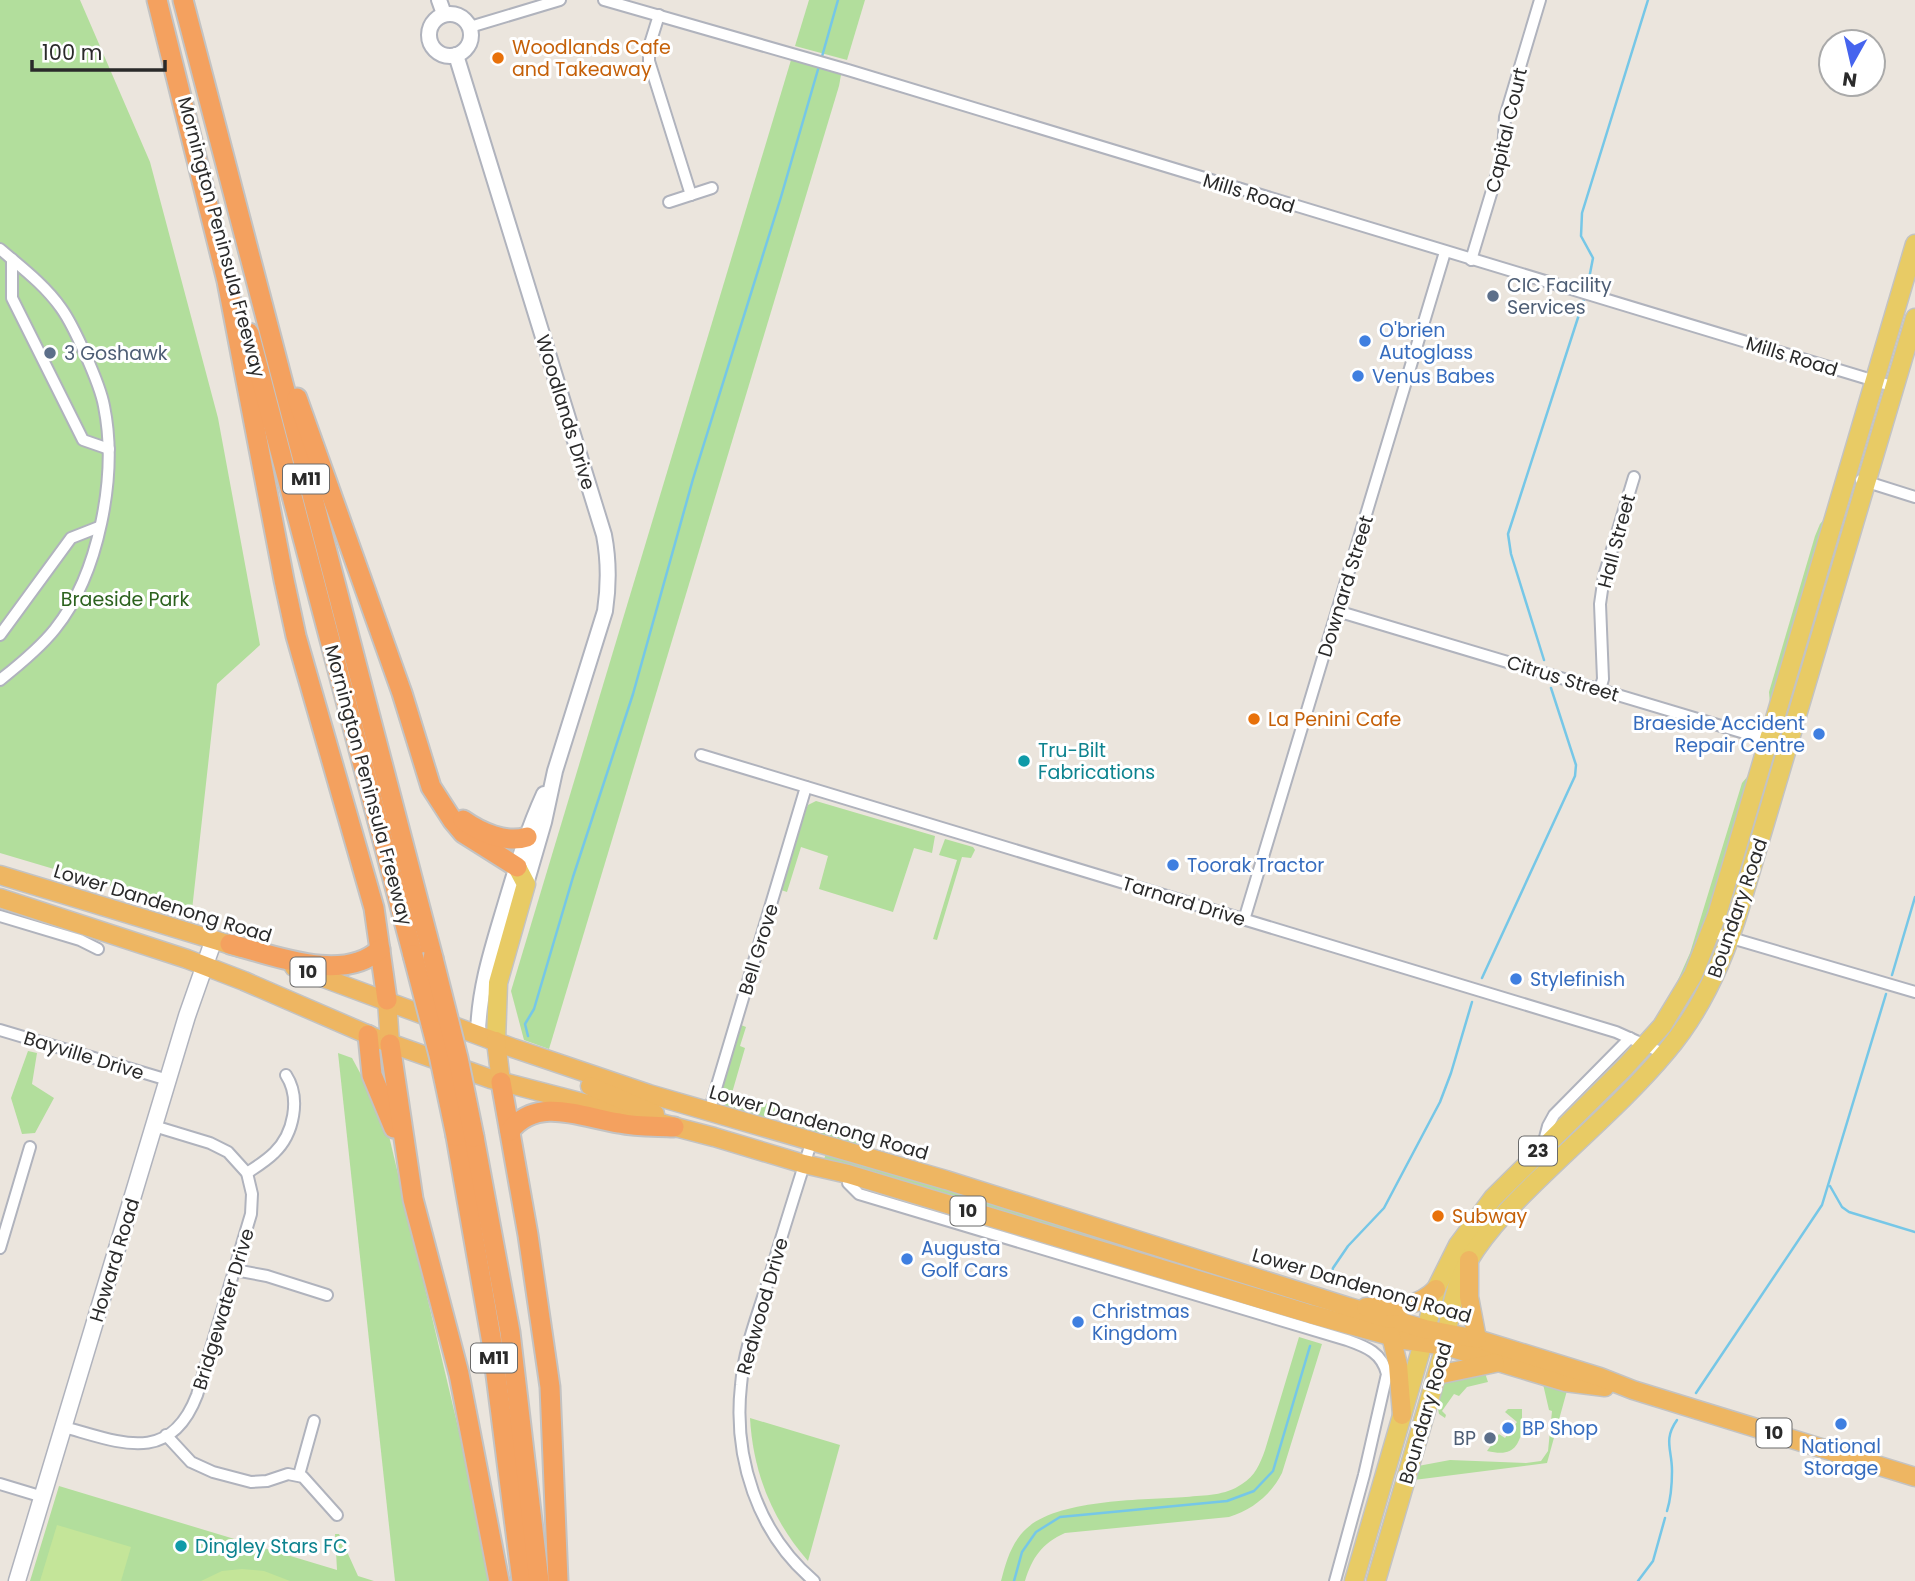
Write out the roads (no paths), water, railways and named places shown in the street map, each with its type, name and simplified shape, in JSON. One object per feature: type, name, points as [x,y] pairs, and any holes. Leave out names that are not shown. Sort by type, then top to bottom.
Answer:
[{"type":"highway","points":[[158,0],[227,281],[294,625],[314,705],[368,883],[380,949],[390,1044],[410,1183]]},
{"type":"highway","name":"Mornington Peninsula Freeway","points":[[158,0],[306,546],[423,956],[458,1058],[465,1136],[522,1581]]},
{"type":"highway","name":"Mornington Peninsula Freeway","points":[[183,0],[423,956]]},
{"type":"highway","points":[[250,265],[402,693],[425,771],[440,802],[463,833],[521,875]]},
{"type":"highway","points":[[440,802],[464,822],[486,833],[508,838],[527,837]]},
{"type":"highway","name":"Lower Dandenong Road","points":[[0,875],[222,942],[478,1034]]},
{"type":"highway","name":"Lower Dandenong Road","points":[[0,898],[112,933],[204,966],[390,1044],[501,1082],[848,1174],[1391,1336],[1477,1339],[1915,1478]]},
{"type":"highway","points":[[222,942],[332,967],[360,962],[380,949]]},
{"type":"highway","points":[[478,1034],[484,1043],[497,1046],[699,1133]]},
{"type":"highway","points":[[368,1035],[372,1075],[391,1120],[410,1183],[459,1374],[499,1581]]},
{"type":"highway","points":[[497,1046],[550,1387],[558,1581]]},
{"type":"highway","name":"Lower Dandenong Road","points":[[497,1046],[709,1112],[812,1140],[1349,1307],[1424,1336]]},
{"type":"highway","points":[[509,1131],[529,1117],[551,1111],[566,1111],[620,1124],[674,1127]]},
{"type":"highway","name":"Mornington Peninsula Freeway","points":[[465,1136],[510,1332],[539,1581]]},
{"type":"highway","points":[[1469,1260],[1469,1297],[1477,1339]]},
{"type":"highway","points":[[1349,1307],[1414,1304],[1436,1289]]},
{"type":"highway","points":[[1391,1336],[1398,1366],[1402,1415]]},
{"type":"highway","name":"Lower Dandenong Road","points":[[1446,1339],[1498,1362],[1565,1382],[1633,1390]]},
{"type":"highway","points":[[1437,1375],[1498,1362]]},
{"type":"main road","name":"Boundary Road","points":[[1354,1581],[1436,1289],[1458,1245],[1493,1198],[1638,1041],[1662,1026],[1684,991],[1711,932],[1915,244]]},
{"type":"main road","name":"Boundary Road","points":[[1376,1581],[1437,1375],[1459,1283],[1469,1260],[1507,1210],[1665,1054],[1706,993],[1731,937],[1915,318]]},
{"type":"main road","name":"Woodlands Drive","points":[[497,1046],[498,983],[521,875]]},
{"type":"main road","name":"Howard Road","points":[[17,1581],[204,966],[222,942]]},
{"type":"street","points":[[470,27],[560,0]]},
{"type":"street","name":"Mills Road","points":[[604,0],[848,70],[1895,387]]},
{"type":"street","name":"Capital Court","points":[[1471,260],[1503,154],[1505,117],[1540,0]]},
{"type":"street","points":[[442,7],[463,17],[470,27],[472,34],[468,46],[456,55],[444,56],[437,53],[429,41],[429,28],[442,7]]},
{"type":"street","points":[[659,15],[649,47],[649,61],[691,195]]},
{"type":"street","name":"Woodlands Drive","points":[[456,55],[604,535],[609,583],[605,611],[555,771],[542,831],[521,875],[486,966],[478,1034]]},
{"type":"street","points":[[669,202],[712,188]]},
{"type":"street","points":[[0,249],[31,275],[62,309],[104,404],[109,449],[96,546],[81,587],[55,629],[0,680]]},
{"type":"street","name":"Downard Street","points":[[1244,920],[1445,252]]},
{"type":"street","points":[[12,259],[12,298],[83,440],[109,449]]},
{"type":"street","points":[[1846,475],[1915,497]]},
{"type":"street","name":"Hall Street","points":[[1600,689],[1603,679],[1600,604],[1604,576],[1634,477]]},
{"type":"street","points":[[0,635],[71,538],[99,527]]},
{"type":"street","name":"Citrus Street","points":[[1337,611],[1788,746]]},
{"type":"street","name":"Tarnard Drive","points":[[701,755],[1638,1041],[1665,1054]]},
{"type":"street","name":"Woodlands Drive","points":[[521,875],[527,837],[555,771]]},
{"type":"street","name":"Bell Grove","points":[[709,1112],[806,787]]},
{"type":"street","name":"Lower Dandenong Road","points":[[0,916],[98,948]]},
{"type":"street","points":[[1711,932],[1915,992]]},
{"type":"street","name":"Lower Dandenong Road","points":[[76,939],[112,933]]},
{"type":"street","name":"Bayville Drive","points":[[0,1030],[168,1080]]},
{"type":"street","points":[[154,1126],[219,1147],[236,1158],[247,1173],[274,1153],[289,1129],[294,1095],[286,1075]]},
{"type":"street","name":"Redwood Drive","points":[[812,1140],[750,1341],[741,1383],[738,1426],[746,1472],[763,1517],[783,1548],[814,1581]]},
{"type":"street","points":[[0,1248],[30,1147]]},
{"type":"street","name":"Bridgewater Drive","points":[[166,1436],[183,1423],[192,1409],[235,1270],[253,1204],[247,1173]]},
{"type":"street","points":[[848,1174],[848,1183],[859,1194],[1333,1336],[1362,1345],[1378,1355],[1385,1363],[1387,1374],[1364,1475],[1335,1581]]},
{"type":"street","points":[[235,1270],[267,1276],[327,1295]]},
{"type":"street","points":[[1333,1336],[1359,1327]]},
{"type":"street","points":[[299,1475],[314,1420]]},
{"type":"street","points":[[64,1427],[133,1444],[166,1436],[197,1466],[244,1481],[260,1483],[288,1474],[299,1475],[309,1481],[337,1515]]},
{"type":"street","name":"Boundary Road","points":[[1364,1475],[1389,1455]]},
{"type":"street","points":[[0,1484],[43,1497]]},
{"type":"waterway","points":[[821,60],[838,0]]},
{"type":"waterway","points":[[1587,289],[1593,258],[1581,236],[1582,213],[1648,0]]},
{"type":"waterway","points":[[528,1036],[525,1024],[534,1009],[573,877],[633,694],[693,479],[819,66]]},
{"type":"waterway","points":[[1544,660],[1511,554],[1508,534],[1585,296]]},
{"type":"waterway","points":[[1482,978],[1575,776],[1576,765],[1551,688]]},
{"type":"waterway","points":[[1892,975],[1915,897]]},
{"type":"waterway","points":[[1696,1393],[1822,1205],[1886,994]]},
{"type":"waterway","points":[[1329,1283],[1333,1268],[1348,1246],[1384,1208],[1440,1102],[1472,1002]]},
{"type":"waterway","points":[[1830,1186],[1842,1207],[1849,1212],[1915,1232]]},
{"type":"waterway","points":[[1014,1581],[1022,1552],[1036,1532],[1060,1517],[1227,1501],[1254,1491],[1273,1471],[1310,1346]]},
{"type":"waterway","points":[[1667,1511],[1672,1476],[1669,1439],[1677,1420]]},
{"type":"waterway","points":[[1638,1581],[1653,1561],[1665,1518]]},
{"type":"place","name":"Woodlands Cafe and Takeaway","points":[[498,58]]},
{"type":"place","name":"CIC Facility Services","points":[[1493,296]]},
{"type":"place","name":"O'brien Autoglass","points":[[1365,341]]},
{"type":"place","name":"3 Goshawk","points":[[50,353]]},
{"type":"place","name":"Venus Babes","points":[[1358,376]]},
{"type":"place","name":"La Penini Cafe","points":[[1254,719]]},
{"type":"place","name":"Braeside Accident Repair Centre","points":[[1819,734]]},
{"type":"place","name":"Tru-Bilt Fabrications","points":[[1024,761]]},
{"type":"place","name":"Toorak Tractor","points":[[1173,865]]},
{"type":"place","name":"Stylefinish","points":[[1516,979]]},
{"type":"place","name":"Subway","points":[[1438,1216]]},
{"type":"place","name":"Augusta Golf Cars","points":[[907,1259]]},
{"type":"place","name":"Christmas Kingdom","points":[[1078,1322]]},
{"type":"place","name":"National Storage","points":[[1841,1424]]},
{"type":"place","name":"BP Shop","points":[[1508,1428]]},
{"type":"place","name":"BP","points":[[1490,1438]]},
{"type":"place","name":"Dingley Stars FC","points":[[181,1546]]},
{"type":"park label","name":"Braeside Park","points":[[125,599]]}]
